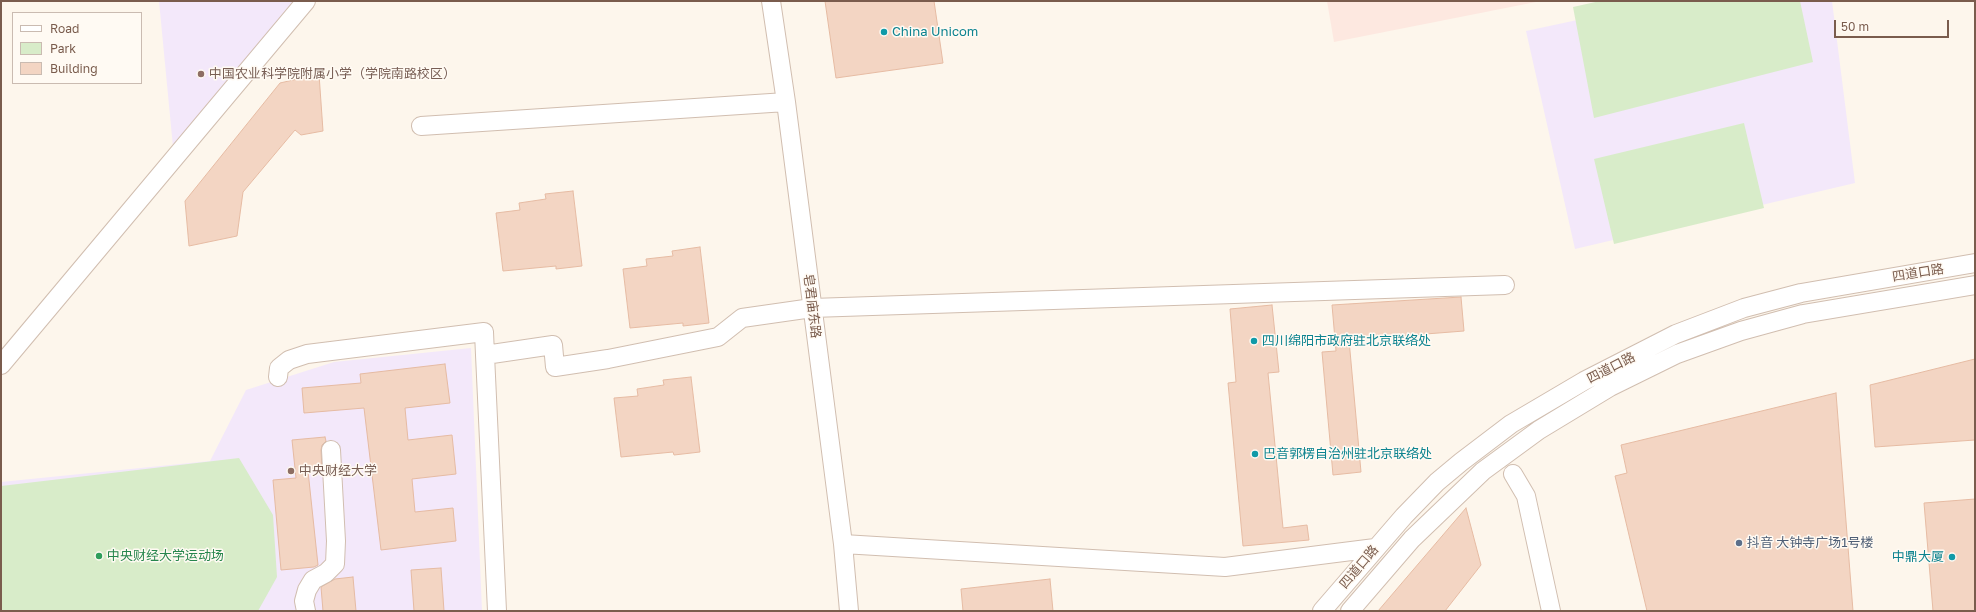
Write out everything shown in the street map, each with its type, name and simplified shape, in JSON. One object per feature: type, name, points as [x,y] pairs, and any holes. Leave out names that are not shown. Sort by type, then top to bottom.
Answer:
[{"type":"street","points":[[1,365],[306,1]]},
{"type":"street","name":"皂君庙东路","points":[[771,1],[786,102],[843,544],[850,611]]},
{"type":"street","points":[[421,126],[786,102]]},
{"type":"street","name":"四道口路","points":[[1322,611],[1375,548],[1437,482],[1511,424],[1584,381],[1676,334],[1744,308],[1801,293],[1975,263]]},
{"type":"street","points":[[485,355],[553,346],[555,367],[608,359],[718,337],[742,318],[812,308],[1505,285]]},
{"type":"street","name":"四道口路","points":[[1350,611],[1412,539],[1483,471],[1539,430],[1610,387],[1677,354],[1741,330],[1803,314],[1975,285]]},
{"type":"street","points":[[278,377],[279,368],[289,360],[307,354],[484,332],[497,611]]},
{"type":"street","points":[[306,611],[306,595],[313,580],[326,573],[335,564],[336,540],[331,450]]},
{"type":"street","points":[[1513,474],[1526,496],[1551,611]]},
{"type":"street","points":[[843,544],[1225,567],[1375,548]]},
{"type":"shaded area","name":"中国农业科学院附属小学（学院南路校区）","points":[[159,1],[298,1],[173,147]]},
{"type":"shaded area","points":[[1327,1],[1541,1],[1334,42]]},
{"type":"shaded area","points":[[1666,1],[1832,1],[1855,183],[1575,249],[1526,31]]},
{"type":"shaded area","name":"中央财经大学","points":[[471,348],[482,611],[1,611],[1,482],[210,461],[246,390],[334,362]]},
{"type":"green space","points":[[1600,1],[1800,1],[1813,62],[1594,118],[1573,7]]},
{"type":"green space","points":[[1744,123],[1764,208],[1614,244],[1594,159]]},
{"type":"green space","name":"中央财经大学运动场","points":[[239,458],[273,515],[277,577],[258,611],[1,611],[1,486]]},
{"type":"building","name":"China Unicom","points":[[825,1],[934,1],[943,63],[836,78]]},
{"type":"building","points":[[319,74],[323,131],[301,135],[295,130],[243,192],[237,236],[189,246],[185,201],[280,83]]},
{"type":"building","points":[[573,191],[582,266],[556,269],[556,266],[503,271],[496,213],[520,210],[519,203],[546,199],[545,194]]},
{"type":"building","points":[[700,247],[709,323],[683,326],[683,323],[630,328],[623,269],[647,266],[646,259],[673,256],[672,251]]},
{"type":"building","points":[[1461,297],[1464,331],[1349,340],[1361,472],[1333,475],[1322,352],[1336,351],[1332,305]]},
{"type":"building","name":"巴音郭楞自治州驻北京联络处","points":[[1272,305],[1279,372],[1268,373],[1283,528],[1307,525],[1309,540],[1243,546],[1228,383],[1236,382],[1230,309]]},
{"type":"building","points":[[1975,359],[1975,440],[1875,447],[1870,385]]},
{"type":"building","points":[[445,364],[450,403],[405,408],[408,440],[452,435],[456,474],[412,479],[415,512],[453,508],[456,541],[381,550],[364,408],[304,413],[302,388],[361,383],[360,374]]},
{"type":"building","points":[[691,377],[700,452],[674,455],[673,452],[621,457],[614,398],[638,396],[637,389],[664,385],[663,380]]},
{"type":"building","name":"抖音 大钟寺广场1号楼","points":[[1836,393],[1853,611],[1647,611],[1615,476],[1627,473],[1621,445]]},
{"type":"building","points":[[325,437],[326,441],[322,445],[321,450],[322,470],[308,471],[318,565],[314,567],[281,570],[273,480],[296,478],[292,440]]},
{"type":"building","name":"中鼎大厦","points":[[1975,499],[1975,611],[1933,611],[1924,503]]},
{"type":"building","points":[[1466,508],[1481,565],[1445,611],[1378,611]]},
{"type":"building","points":[[441,568],[444,611],[414,611],[411,570]]},
{"type":"building","points":[[353,577],[356,611],[323,611],[321,587],[335,579]]},
{"type":"building","points":[[1050,579],[1053,611],[963,611],[961,589]]},
{"type":"place","name":"China Unicom","points":[[884,32]]},
{"type":"place","name":"中国农业科学院附属小学（学院南路校区）","points":[[201,74]]},
{"type":"place","name":"四川绵阳市政府驻北京联络处","points":[[1254,341]]},
{"type":"place","name":"巴音郭楞自治州驻北京联络处","points":[[1255,454]]},
{"type":"place","name":"中央财经大学","points":[[291,471]]},
{"type":"place","name":"抖音 大钟寺广场1号楼","points":[[1739,543]]},
{"type":"place","name":"中央财经大学运动场","points":[[99,556]]},
{"type":"place","name":"中鼎大厦","points":[[1952,557]]}]
